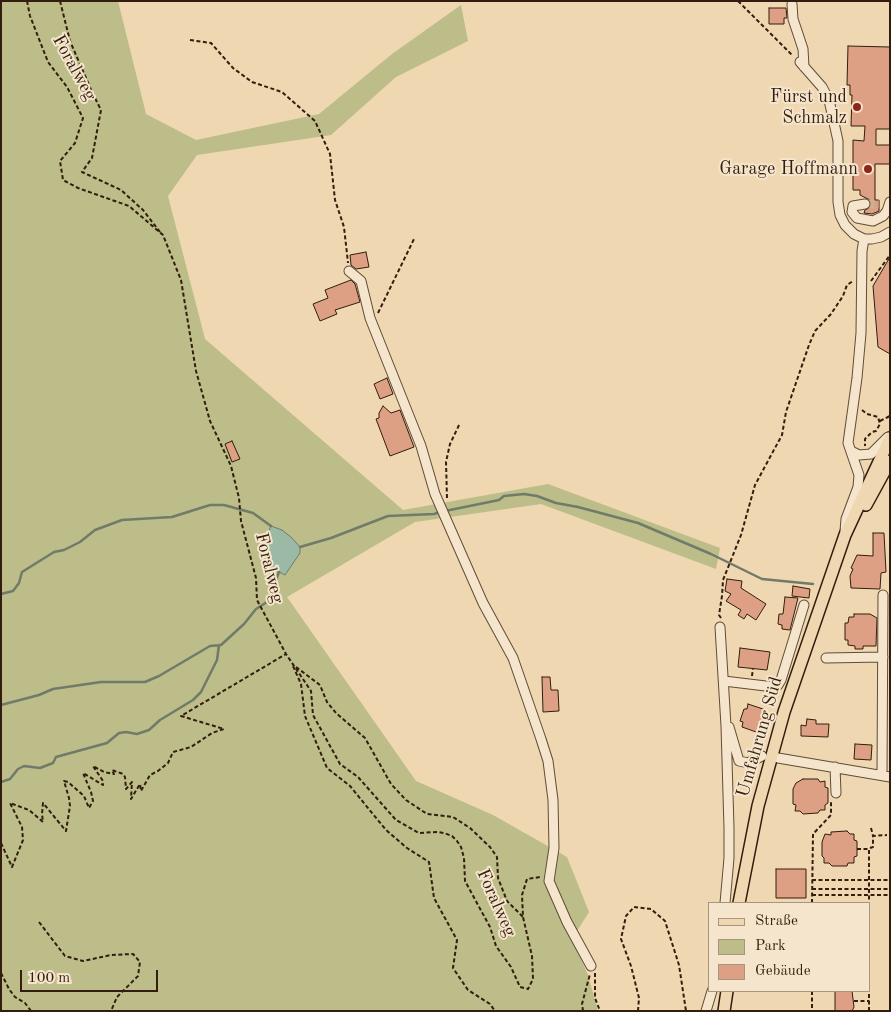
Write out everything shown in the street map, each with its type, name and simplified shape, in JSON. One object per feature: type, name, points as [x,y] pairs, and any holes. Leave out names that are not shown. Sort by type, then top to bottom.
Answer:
[{"type":"main road","name":"Umfahrung Süd","points":[[739,902],[752,832],[773,745],[845,535],[890,437]]},
{"type":"main road","name":"Umfahrung Süd","points":[[829,584],[871,494],[890,461]]},
{"type":"main road","points":[[724,1011],[727,992]]},
{"type":"street","points":[[792,4],[793,19],[803,49],[802,64],[822,87],[829,100],[833,115],[838,141],[838,202],[840,215],[845,225],[854,234],[864,239],[880,237],[890,232]]},
{"type":"street","points":[[865,204],[853,206],[852,212],[857,218],[873,221],[883,216],[887,211],[890,201]]},
{"type":"street","points":[[879,204],[890,201]]},
{"type":"street","points":[[845,535],[846,520],[858,487],[859,475],[848,443],[861,333],[862,251],[864,239]]},
{"type":"street","points":[[349,271],[361,281],[373,325],[421,446],[435,494],[483,602],[513,658],[548,761],[554,826],[554,848],[549,881],[591,966]]},
{"type":"street","points":[[851,451],[859,455],[871,454],[890,437]]},
{"type":"street","points":[[778,758],[887,778],[883,595]]},
{"type":"street","points":[[724,681],[778,685],[804,605]]},
{"type":"street","points":[[721,623],[730,858],[724,902]]},
{"type":"street","points":[[826,658],[884,657]]},
{"type":"street","points":[[726,726],[730,728],[735,753],[739,761],[748,763],[762,756]]},
{"type":"street","points":[[833,794],[835,767]]},
{"type":"street","points":[[706,1011],[712,992]]},
{"type":"path","name":"Foralweg","points":[[27,1],[30,16],[48,62],[67,87],[83,118],[75,143],[60,161],[62,180],[78,188],[129,206],[163,235],[181,280],[198,379],[210,420],[231,466],[256,578],[258,600],[286,654],[311,691],[313,715],[340,764],[358,777],[396,820],[419,833],[437,832],[452,836],[461,847],[464,858],[465,881],[490,927],[496,946],[511,967],[520,987],[528,989],[533,979],[532,956],[523,917],[522,894],[527,879],[550,876]]},
{"type":"path","points":[[60,1],[70,41],[101,110],[92,158],[82,172],[121,190],[143,210],[163,235]]},
{"type":"path","points":[[738,1],[802,64]]},
{"type":"path","points":[[190,40],[211,43],[233,68],[252,82],[282,92],[316,121],[330,154],[335,200],[344,227],[349,271]]},
{"type":"path","points":[[373,325],[414,239]]},
{"type":"path","points":[[867,282],[872,281],[890,255]]},
{"type":"path","points":[[721,623],[719,615],[722,580],[741,535],[755,485],[782,435],[786,412],[815,331],[839,302],[847,285],[851,281],[855,281]]},
{"type":"path","points":[[862,409],[880,421]]},
{"type":"path","points":[[880,421],[890,415]]},
{"type":"path","points":[[865,448],[865,439],[879,428],[880,421]]},
{"type":"path","points":[[442,507],[447,499],[446,462],[450,444],[460,423]]},
{"type":"path","points":[[1,843],[12,867],[23,840],[22,827],[10,803],[29,810],[43,822],[43,803],[66,831],[70,806],[64,781],[68,782],[84,796],[89,808],[93,801],[83,773],[103,785],[103,781],[93,766],[104,772],[114,774],[112,770],[123,774],[126,789],[132,782],[131,799],[140,784],[141,791],[150,775],[168,762],[173,752],[191,747],[212,733],[224,729],[181,716],[286,654]]},
{"type":"path","points":[[292,664],[320,685],[327,702],[365,738],[391,784],[406,800],[427,814],[453,817],[470,828],[490,847],[497,857],[498,878],[507,901],[523,917]]},
{"type":"path","points":[[292,664],[301,684],[305,716],[327,768],[350,786],[386,830],[407,848],[429,862],[434,898],[458,940],[453,968],[468,990],[490,1004],[495,1011]]},
{"type":"path","points":[[812,902],[813,834],[831,815],[833,794]]},
{"type":"path","points":[[857,849],[873,847],[871,828]]},
{"type":"path","points":[[873,836],[887,835]]},
{"type":"path","points":[[869,849],[869,902]]},
{"type":"path","points":[[812,880],[890,880]]},
{"type":"path","points":[[812,889],[890,889]]},
{"type":"path","points":[[812,895],[890,895]]},
{"type":"path","points":[[638,1011],[639,998],[632,966],[621,938],[626,916],[634,907],[652,909],[665,921],[679,965],[686,1011]]},
{"type":"path","points":[[39,922],[65,956],[83,961],[111,955],[133,954],[140,962],[138,976],[117,997],[112,1011]]},
{"type":"path","points":[[582,1011],[591,966]]},
{"type":"path","points":[[591,966],[595,973],[595,998],[600,1011]]},
{"type":"path","points":[[1,972],[15,997],[25,1003],[31,1011]]},
{"type":"path","points":[[812,992],[812,1011]]},
{"type":"path","points":[[869,992],[869,1011]]},
{"type":"path","points":[[854,1001],[869,1001]]},
{"type":"green space","points":[[1,1],[118,1],[146,114],[196,140],[319,114],[392,54],[461,5],[468,41],[396,77],[331,135],[197,155],[168,196],[205,339],[403,510],[548,484],[720,548],[716,569],[541,504],[415,522],[287,597],[416,781],[493,815],[567,857],[589,912],[572,939],[588,975],[598,1011],[1,1011]]},
{"type":"shaded area","points":[[271,526],[282,530],[300,547],[300,553],[285,575],[269,565],[265,556],[268,533]]},
{"type":"building","points":[[769,8],[786,8],[787,18],[784,18],[784,24],[769,24]]},
{"type":"building","points":[[848,46],[890,47],[890,129],[876,129],[876,145],[890,145],[890,164],[875,164],[875,200],[879,200],[879,211],[872,214],[864,213],[865,210],[871,207],[870,200],[860,195],[860,190],[853,190],[853,140],[864,141],[865,126],[851,126],[852,95],[850,95],[850,85],[847,85]]},
{"type":"building","points":[[366,252],[369,267],[356,269],[351,265],[350,255]]},
{"type":"building","points":[[890,257],[890,354],[878,347],[873,286]]},
{"type":"building","points":[[351,280],[355,284],[360,302],[335,310],[337,314],[320,321],[313,304],[328,298],[325,290]]},
{"type":"building","points":[[387,378],[393,394],[380,399],[374,384]]},
{"type":"building","points":[[383,406],[391,413],[400,410],[414,447],[390,456],[376,419],[379,418],[379,413]]},
{"type":"building","points":[[232,441],[240,459],[232,462],[225,444]]},
{"type":"building","points":[[873,533],[884,533],[886,572],[881,573],[880,589],[851,588],[850,576],[853,569],[851,568],[857,555],[873,556]]},
{"type":"building","points":[[727,579],[742,581],[741,588],[766,604],[756,620],[747,614],[744,619],[738,615],[741,610],[726,601],[731,594],[725,591]]},
{"type":"building","points":[[793,586],[810,589],[809,598],[792,596]]},
{"type":"building","points":[[785,597],[798,598],[790,630],[782,629],[782,625],[778,624],[779,614],[783,614]]},
{"type":"building","points":[[854,614],[870,614],[877,618],[876,646],[863,646],[863,649],[855,649],[855,646],[848,645],[848,640],[845,640],[845,623],[848,623],[849,617],[854,617]]},
{"type":"building","points":[[740,648],[770,652],[767,670],[738,667]]},
{"type":"building","points":[[542,677],[550,677],[551,690],[558,690],[559,711],[543,712]]},
{"type":"building","points":[[748,704],[766,710],[759,733],[742,727],[743,722],[740,721]]},
{"type":"building","points":[[807,719],[816,720],[816,724],[829,724],[828,737],[801,736],[801,725],[806,726]]},
{"type":"building","points":[[855,744],[872,745],[871,760],[854,759]]},
{"type":"building","points":[[803,779],[825,781],[825,787],[828,788],[828,803],[825,805],[825,810],[820,810],[818,813],[803,814],[800,811],[795,811],[796,805],[793,804],[793,789],[796,783]]},
{"type":"building","points":[[847,831],[850,834],[854,834],[854,840],[857,841],[857,856],[854,857],[854,863],[848,863],[847,866],[832,866],[829,863],[824,863],[822,842],[825,834],[831,835],[831,832]]},
{"type":"building","points":[[776,869],[806,869],[806,898],[776,898]]},
{"type":"building","points":[[835,992],[852,992],[854,1007],[852,1011],[835,1011]]},
{"type":"waterway","points":[[445,511],[499,500],[504,496],[524,494],[537,496],[556,503],[638,523],[711,554],[762,579],[813,584]]},
{"type":"waterway","points":[[1,594],[13,591],[19,583],[22,572],[54,552],[64,550],[80,542],[95,530],[122,520],[172,517],[210,505],[224,505],[253,513],[271,526]]},
{"type":"waterway","points":[[300,547],[331,538],[388,516],[434,514],[440,512]]},
{"type":"waterway","points":[[1,705],[39,695],[53,689],[101,682],[145,682],[159,676],[210,646],[221,645],[244,624],[256,609],[267,602],[279,572]]},
{"type":"waterway","points":[[1,782],[10,779],[18,769],[24,766],[40,768],[53,763],[56,757],[107,743],[119,733],[137,734],[149,730],[160,720],[193,700],[201,692],[217,660],[219,645]]},
{"type":"tunnel","points":[[865,204],[879,204]]},
{"type":"place","name":"Fürst und Schmalz","points":[[857,107]]},
{"type":"place","name":"Garage Hoffmann","points":[[868,169]]}]
